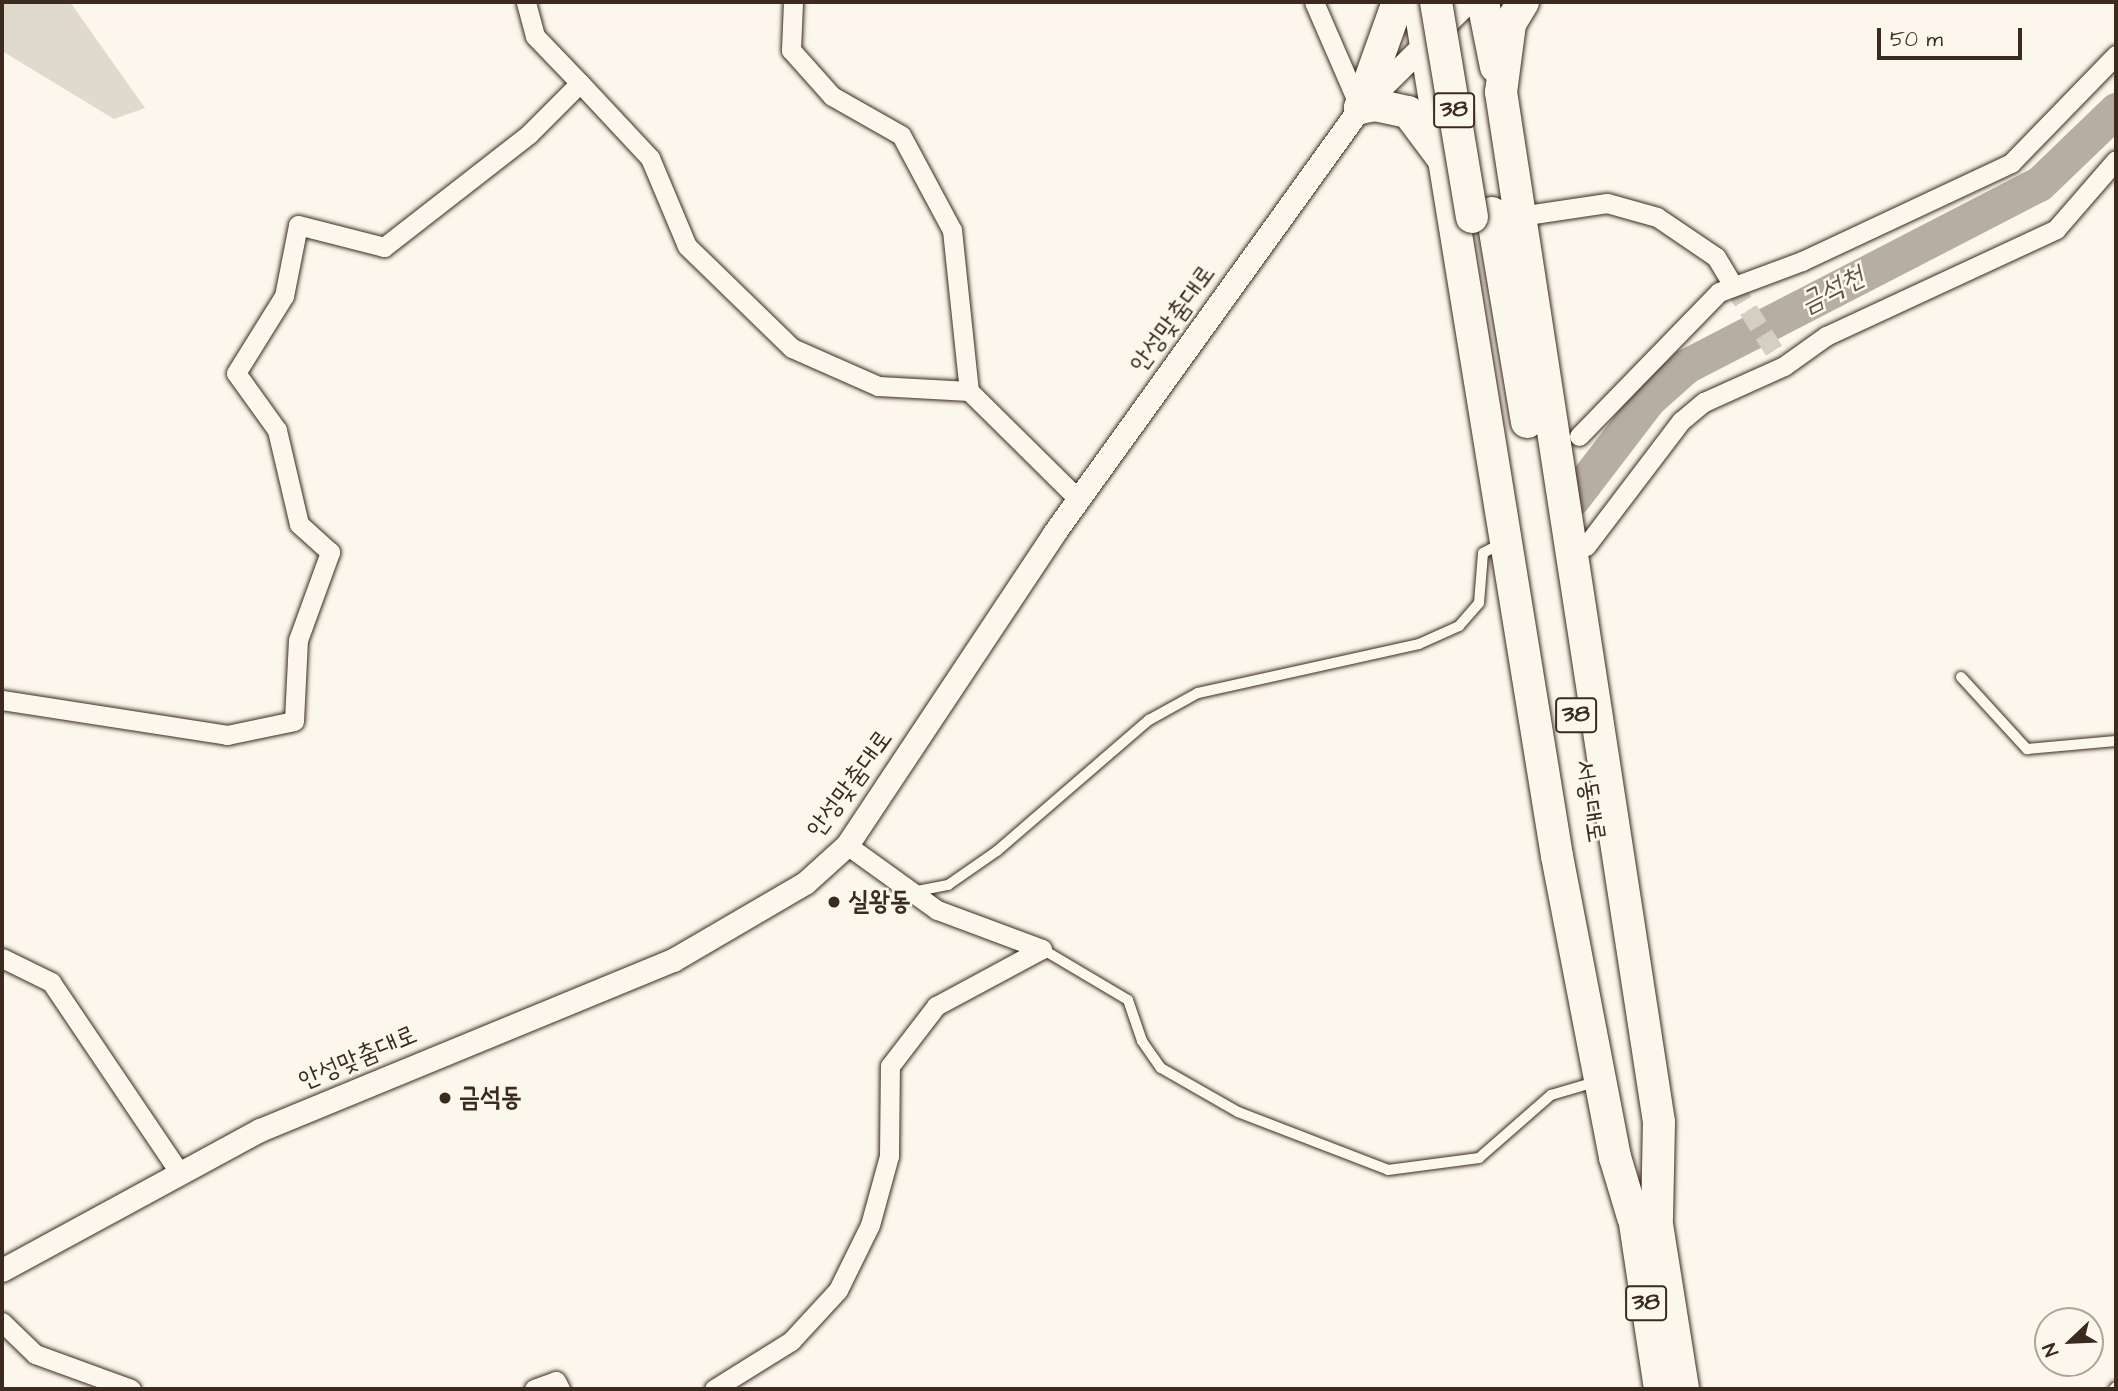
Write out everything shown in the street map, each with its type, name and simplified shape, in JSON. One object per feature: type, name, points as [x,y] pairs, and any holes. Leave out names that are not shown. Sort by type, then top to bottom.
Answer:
[{"type":"highway","points":[[1360,108],[1398,2]]},
{"type":"highway","points":[[1419,2],[1505,542],[1600,1080],[1645,1217]]},
{"type":"highway","points":[[1462,2],[1501,92]]},
{"type":"highway","name":"38","points":[[1462,2],[1495,215]]},
{"type":"highway","points":[[1495,215],[1501,92],[1510,24],[1523,2]]},
{"type":"highway","points":[[1360,108],[1375,105],[1408,112],[1444,160]]},
{"type":"highway","name":"서동대로","points":[[1495,215],[1645,1217]]},
{"type":"main road","name":"서동대로","points":[[1645,1217],[1659,1389]]},
{"type":"main road","name":"서동대로","points":[[1645,1217],[1684,1389]]},
{"type":"street","points":[[526,2],[535,36],[650,158],[687,246],[792,348],[878,386],[969,391]]},
{"type":"street","points":[[793,2],[791,50],[832,96],[901,135],[952,230],[969,391],[1077,499]]},
{"type":"street","points":[[1314,2],[1360,108]]},
{"type":"street","name":"안성맞춤대로","points":[[2,1270],[260,1130],[673,960],[806,883],[847,845],[1077,499],[1360,108],[1462,2]]},
{"type":"street","points":[[1579,436],[1638,368],[1733,285],[1802,261],[2011,163],[2116,55]]},
{"type":"street","points":[[2,700],[227,735],[294,722],[299,640],[330,552],[299,524],[277,430],[236,373],[284,296],[298,225],[384,247],[529,134],[580,83]]},
{"type":"street","points":[[1586,546],[1672,431],[1704,402],[1784,366],[1826,336],[2056,229],[2116,160]]},
{"type":"street","points":[[1495,215],[1607,203],[1657,217],[1716,257],[1733,285]]},
{"type":"street","points":[[847,845],[937,911],[1042,948]]},
{"type":"street","points":[[714,1389],[791,1341],[838,1290],[870,1225],[889,1156],[890,1066],[936,1006],[1042,948]]},
{"type":"street","points":[[2,958],[51,982],[179,1172]]},
{"type":"street","points":[[2,1322],[35,1354],[131,1389]]},
{"type":"street","points":[[534,1389],[556,1381],[560,1389]]},
{"type":"lane","points":[[911,892],[948,885],[997,851],[1149,720],[1198,693],[1419,644],[1459,626],[1479,603],[1483,553],[1505,542]]},
{"type":"lane","points":[[1961,677],[2027,749],[2116,741]]},
{"type":"lane","points":[[1042,948],[1128,1000],[1142,1041],[1161,1068],[1238,1112],[1388,1170],[1479,1158],[1551,1095],[1600,1080]]},
{"type":"shaded area","points":[[2,2],[70,2],[145,108],[114,119],[2,51]]},
{"type":"waterway","name":"금석천","points":[[1573,498],[1648,400],[1686,366],[2039,184],[2116,110]]},
{"type":"tunnel","points":[[1733,285],[1784,366]]},
{"type":"place","name":"실왕동","points":[[834,902]]},
{"type":"place","name":"금석동","points":[[445,1098]]}]
